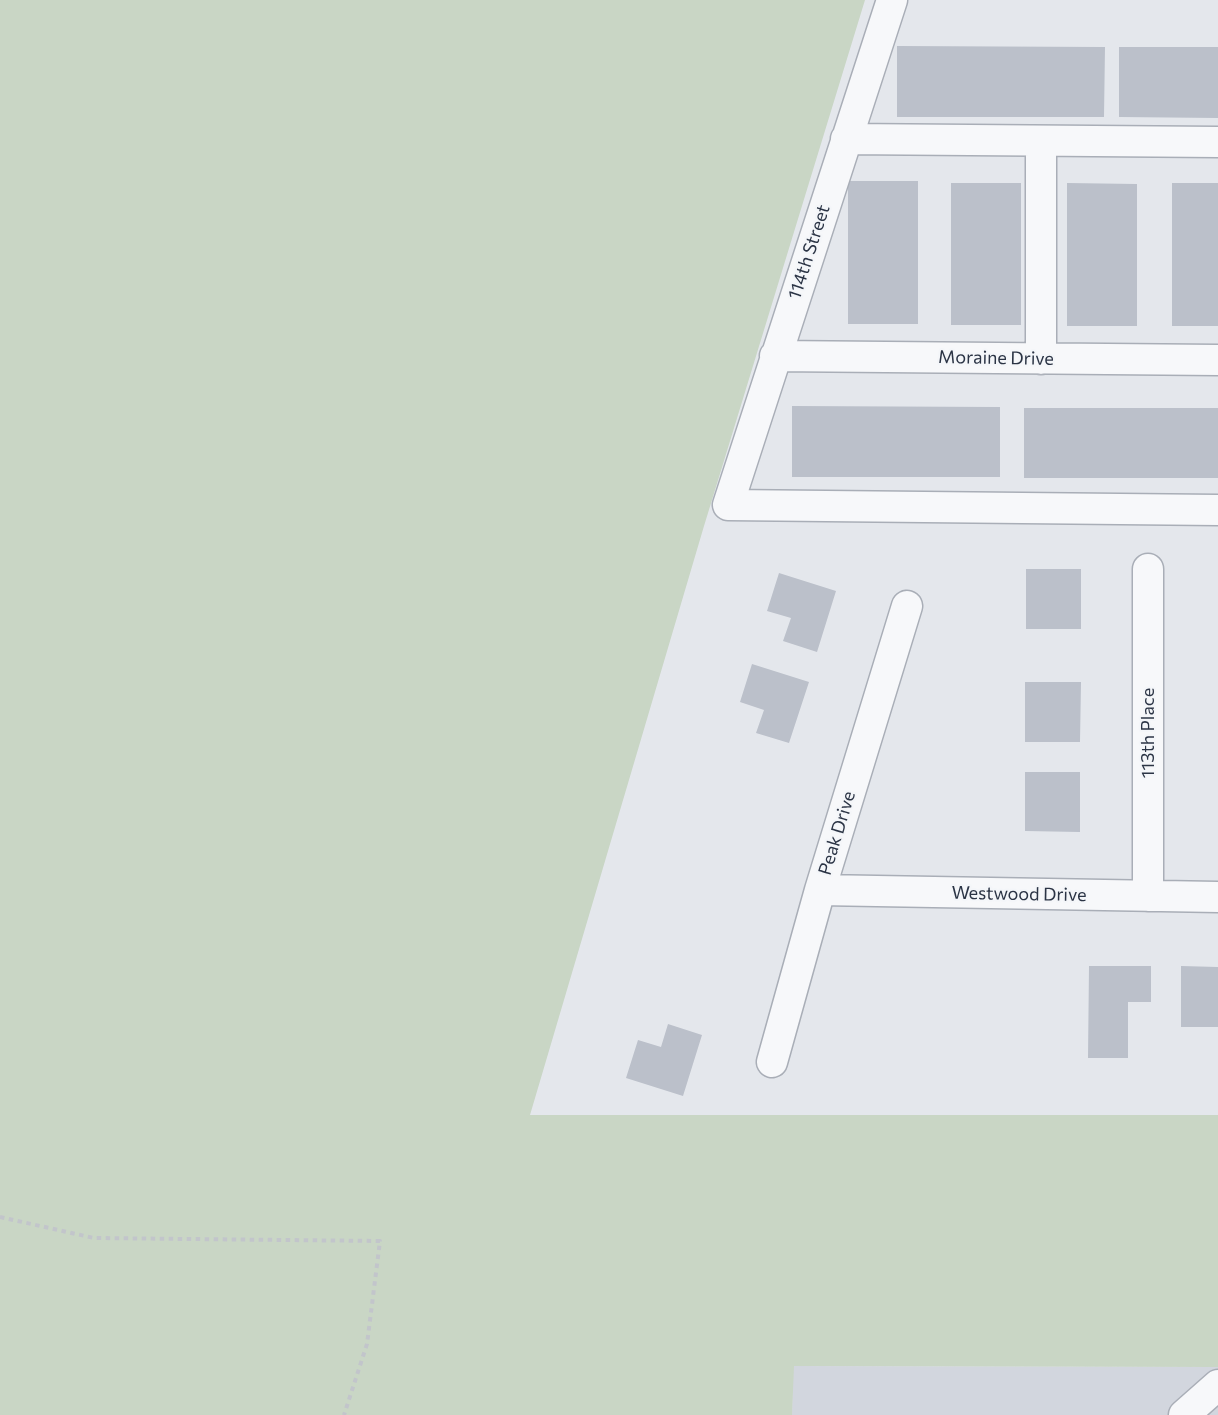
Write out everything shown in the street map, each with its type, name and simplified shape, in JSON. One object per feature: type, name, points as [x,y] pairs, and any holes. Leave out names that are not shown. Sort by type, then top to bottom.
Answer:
[{"type":"street","name":"114th Street","points":[[892,0],[728,505],[1218,510]]},
{"type":"street","points":[[846,139],[1218,142]]},
{"type":"street","points":[[1041,141],[1041,359]]},
{"type":"street","name":"Moraine Drive","points":[[775,356],[1218,360]]},
{"type":"street","name":"113th Place","points":[[1148,569],[1148,896]]},
{"type":"street","name":"Peak Drive","points":[[772,1062],[820,890],[907,606]]},
{"type":"street","name":"Westwood Drive","points":[[820,890],[1218,897]]},
{"type":"street","points":[[1184,1415],[1218,1385]]},
{"type":"path","points":[[0,1217],[94,1238],[380,1242],[368,1344],[344,1415]]},
{"type":"shaded area","points":[[793,1366],[1218,1367],[1218,1415],[792,1415]]},
{"type":"green space","points":[[0,0],[865,0],[704,526],[530,1115],[1218,1115],[1218,1367],[794,1366],[792,1415],[0,1415]]},
{"type":"building","points":[[897,46],[1105,47],[1104,117],[897,117]]},
{"type":"building","points":[[1119,47],[1218,47],[1218,118],[1119,117]]},
{"type":"building","points":[[848,181],[918,181],[918,324],[848,324]]},
{"type":"building","points":[[951,183],[1021,183],[1021,325],[951,325]]},
{"type":"building","points":[[1067,183],[1137,184],[1137,326],[1067,326]]},
{"type":"building","points":[[1172,183],[1218,183],[1218,326],[1172,326]]},
{"type":"building","points":[[792,406],[1000,407],[1000,477],[792,477]]},
{"type":"building","points":[[1024,408],[1218,408],[1218,478],[1024,478]]},
{"type":"building","points":[[1026,569],[1081,569],[1081,629],[1026,629]]},
{"type":"building","points":[[779,573],[836,591],[817,652],[783,641],[791,618],[767,611]]},
{"type":"building","points":[[752,664],[809,682],[789,743],[756,733],[764,710],[740,702]]},
{"type":"building","points":[[1025,682],[1081,682],[1080,742],[1025,742]]},
{"type":"building","points":[[1025,772],[1080,772],[1080,832],[1025,831]]},
{"type":"building","points":[[1089,966],[1151,966],[1151,1002],[1128,1002],[1128,1058],[1088,1058]]},
{"type":"building","points":[[1181,966],[1218,967],[1218,1027],[1181,1027]]},
{"type":"building","points":[[668,1024],[702,1035],[683,1096],[626,1078],[638,1040],[661,1047]]}]
